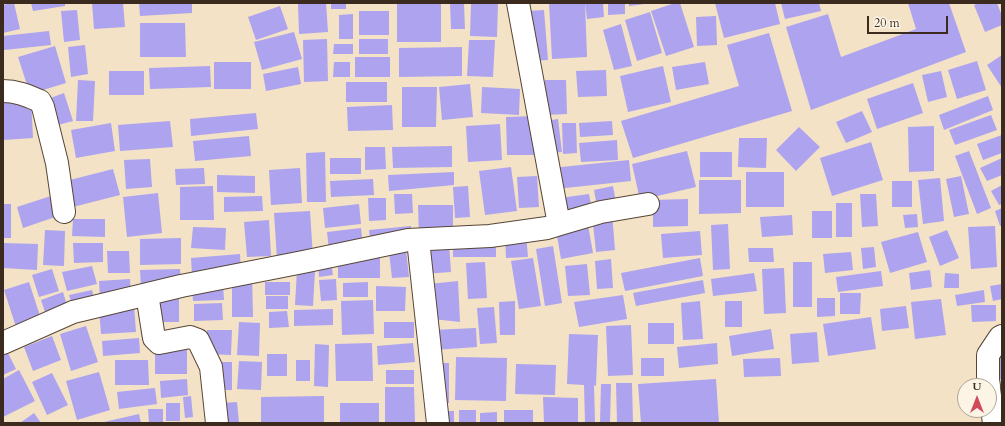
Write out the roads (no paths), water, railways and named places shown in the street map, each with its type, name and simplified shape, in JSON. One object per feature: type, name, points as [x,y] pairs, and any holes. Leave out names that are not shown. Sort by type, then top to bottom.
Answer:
[{"type":"street","points":[[518,3],[558,220],[560,224]]},
{"type":"street","points":[[3,91],[22,93],[40,101],[43,107],[57,163],[64,212]]},
{"type":"street","points":[[3,343],[73,312],[181,286],[408,240],[490,236],[547,228],[601,212],[648,204]]},
{"type":"street","points":[[418,240],[438,423]]},
{"type":"street","points":[[147,294],[154,338],[159,342],[190,337],[198,340],[210,367],[217,423]]},
{"type":"street","points":[[988,378],[988,355],[1002,336]]}]
